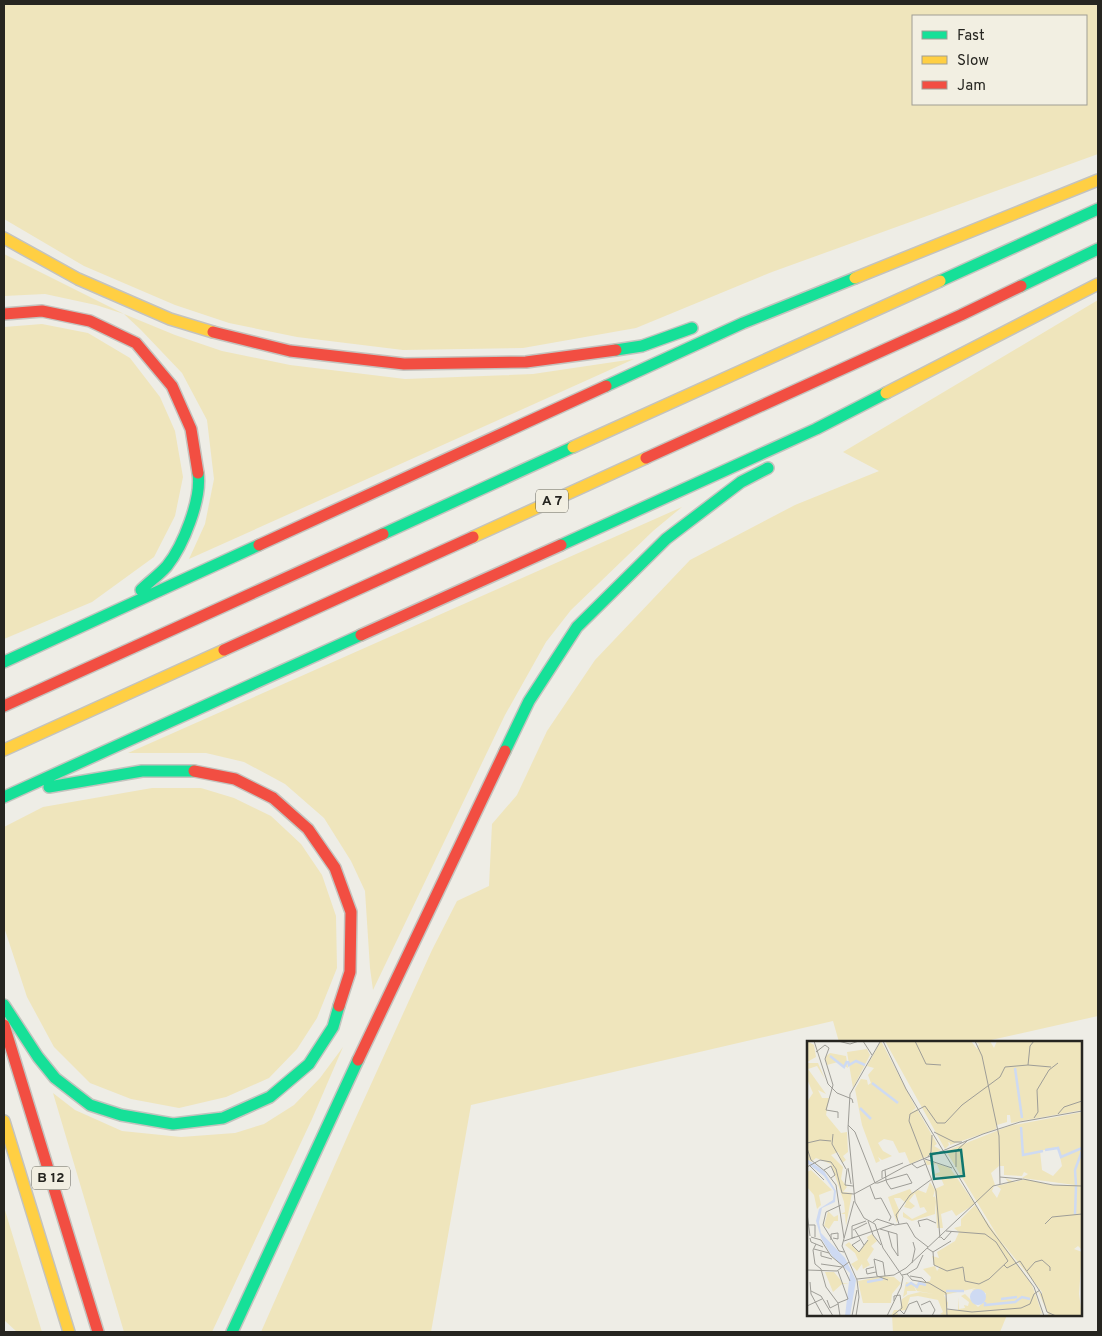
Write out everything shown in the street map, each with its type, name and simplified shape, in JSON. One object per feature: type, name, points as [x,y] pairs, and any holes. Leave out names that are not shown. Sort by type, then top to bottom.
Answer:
[{"type":"main road","points":[[4,662],[743,323],[1098,180]]},
{"type":"main road","points":[[4,706],[1098,210]]},
{"type":"main road","points":[[4,238],[78,279],[170,319],[224,336],[300,352],[404,364],[526,362],[642,346],[709,323],[743,323]]},
{"type":"main road","name":"A 7","points":[[4,750],[952,319],[1098,249]]},
{"type":"main road","points":[[7,795],[816,428],[1098,284]]},
{"type":"main road","points":[[4,314],[42,311],[90,321],[136,344],[172,386],[192,429],[199,482],[190,525],[167,566],[140,591],[101,616]]},
{"type":"main road","points":[[800,447],[816,428]]},
{"type":"main road","points":[[232,1332],[529,701],[577,627],[666,539],[741,482],[779,462]]},
{"type":"main road","points":[[4,1005],[38,1057],[55,1078],[90,1105],[120,1116],[173,1124],[223,1118],[270,1098],[309,1064],[333,1027],[350,972],[351,912],[335,868],[308,829],[273,798],[235,779],[192,771],[142,771],[7,795]]},
{"type":"main road","name":"B 12","points":[[4,1024],[98,1332]]},
{"type":"main road","name":"B 12","points":[[4,1121],[69,1332]]},
{"type":"shaded area","points":[[4,4],[1098,4],[1098,154],[772,272],[636,328],[523,348],[403,350],[297,337],[229,323],[175,305],[84,266],[4,219]]},
{"type":"shaded area","points":[[4,254],[124,314],[96,305],[45,294],[4,296]]},
{"type":"shaded area","points":[[1098,300],[1098,1016],[991,1041],[839,1041],[833,1021],[471,1105],[431,1332],[261,1332],[432,950],[457,901],[489,886],[492,824],[517,795],[547,731],[595,660],[690,560],[795,505],[879,471],[843,452]]},
{"type":"shaded area","points":[[124,314],[175,335],[222,351],[290,365],[405,379],[533,374],[634,359],[189,559],[205,524],[214,479],[207,420],[182,373]]},
{"type":"shaded area","points":[[42,324],[88,333],[130,358],[160,397],[175,431],[183,477],[175,516],[154,557],[92,602],[4,639],[4,327]]},
{"type":"shaded area","points":[[682,507],[653,531],[571,610],[546,642],[505,715],[373,990],[365,891],[351,861],[324,818],[285,784],[244,762],[206,753],[128,753]]},
{"type":"shaded area","points":[[152,788],[201,788],[234,798],[271,816],[301,844],[322,875],[336,916],[337,968],[317,1018],[297,1049],[269,1078],[226,1097],[179,1108],[131,1099],[90,1083],[54,1047],[27,997],[4,927],[4,827],[43,807]]},
{"type":"shaded area","points":[[343,1047],[312,1119],[212,1332],[124,1332],[53,1093],[75,1110],[122,1131],[181,1137],[235,1133],[264,1124],[294,1105],[320,1078]]},
{"type":"shaded area","points":[[4,1207],[42,1332],[17,1332],[4,1320]]},
{"type":"shaded area","points":[[892,1316],[1007,1316],[1000,1332],[893,1332]]},
{"type":"traffic: fast","points":[[940,281],[1098,209]]},
{"type":"traffic: fast","points":[[1021,286],[1098,249]]},
{"type":"traffic: fast","points":[[606,386],[743,323],[855,278]]},
{"type":"traffic: fast","points":[[616,350],[642,346],[692,328]]},
{"type":"traffic: fast","points":[[561,545],[816,429],[886,393]]},
{"type":"traffic: fast","points":[[383,534],[573,447]]},
{"type":"traffic: fast","points":[[505,751],[529,701],[577,627],[666,539],[741,482],[768,468]]},
{"type":"traffic: fast","points":[[141,590],[167,566],[185,535],[197,496],[198,473]]},
{"type":"traffic: fast","points":[[4,662],[259,545]]},
{"type":"traffic: fast","points":[[4,797],[361,635]]},
{"type":"traffic: fast","points":[[49,787],[142,771],[194,771]]},
{"type":"traffic: fast","points":[[4,1005],[38,1057],[55,1078],[90,1105],[121,1115],[173,1124],[223,1118],[270,1097],[309,1064],[333,1027],[339,1006]]},
{"type":"traffic: fast","points":[[232,1332],[358,1060]]},
{"type":"traffic: slow","points":[[855,278],[1098,180]]},
{"type":"traffic: slow","points":[[4,238],[78,279],[170,319],[213,332]]},
{"type":"traffic: slow","points":[[573,447],[940,281]]},
{"type":"traffic: slow","points":[[886,393],[1098,284]]},
{"type":"traffic: slow","points":[[473,537],[646,458]]},
{"type":"traffic: slow","points":[[4,750],[224,650]]},
{"type":"traffic: slow","points":[[4,1121],[69,1332]]},
{"type":"traffic: jam","points":[[646,458],[1021,286]]},
{"type":"traffic: jam","points":[[4,314],[42,311],[90,321],[136,343],[172,386],[191,429],[198,473]]},
{"type":"traffic: jam","points":[[213,332],[290,351],[404,364],[526,362],[616,350]]},
{"type":"traffic: jam","points":[[259,545],[606,386]]},
{"type":"traffic: jam","points":[[4,706],[383,534]]},
{"type":"traffic: jam","points":[[224,650],[473,537]]},
{"type":"traffic: jam","points":[[361,635],[561,545]]},
{"type":"traffic: jam","points":[[358,1060],[505,751]]},
{"type":"traffic: jam","points":[[194,771],[235,779],[273,798],[308,829],[335,868],[351,912],[350,972],[339,1006]]},
{"type":"traffic: jam","points":[[4,1025],[98,1332]]}]
